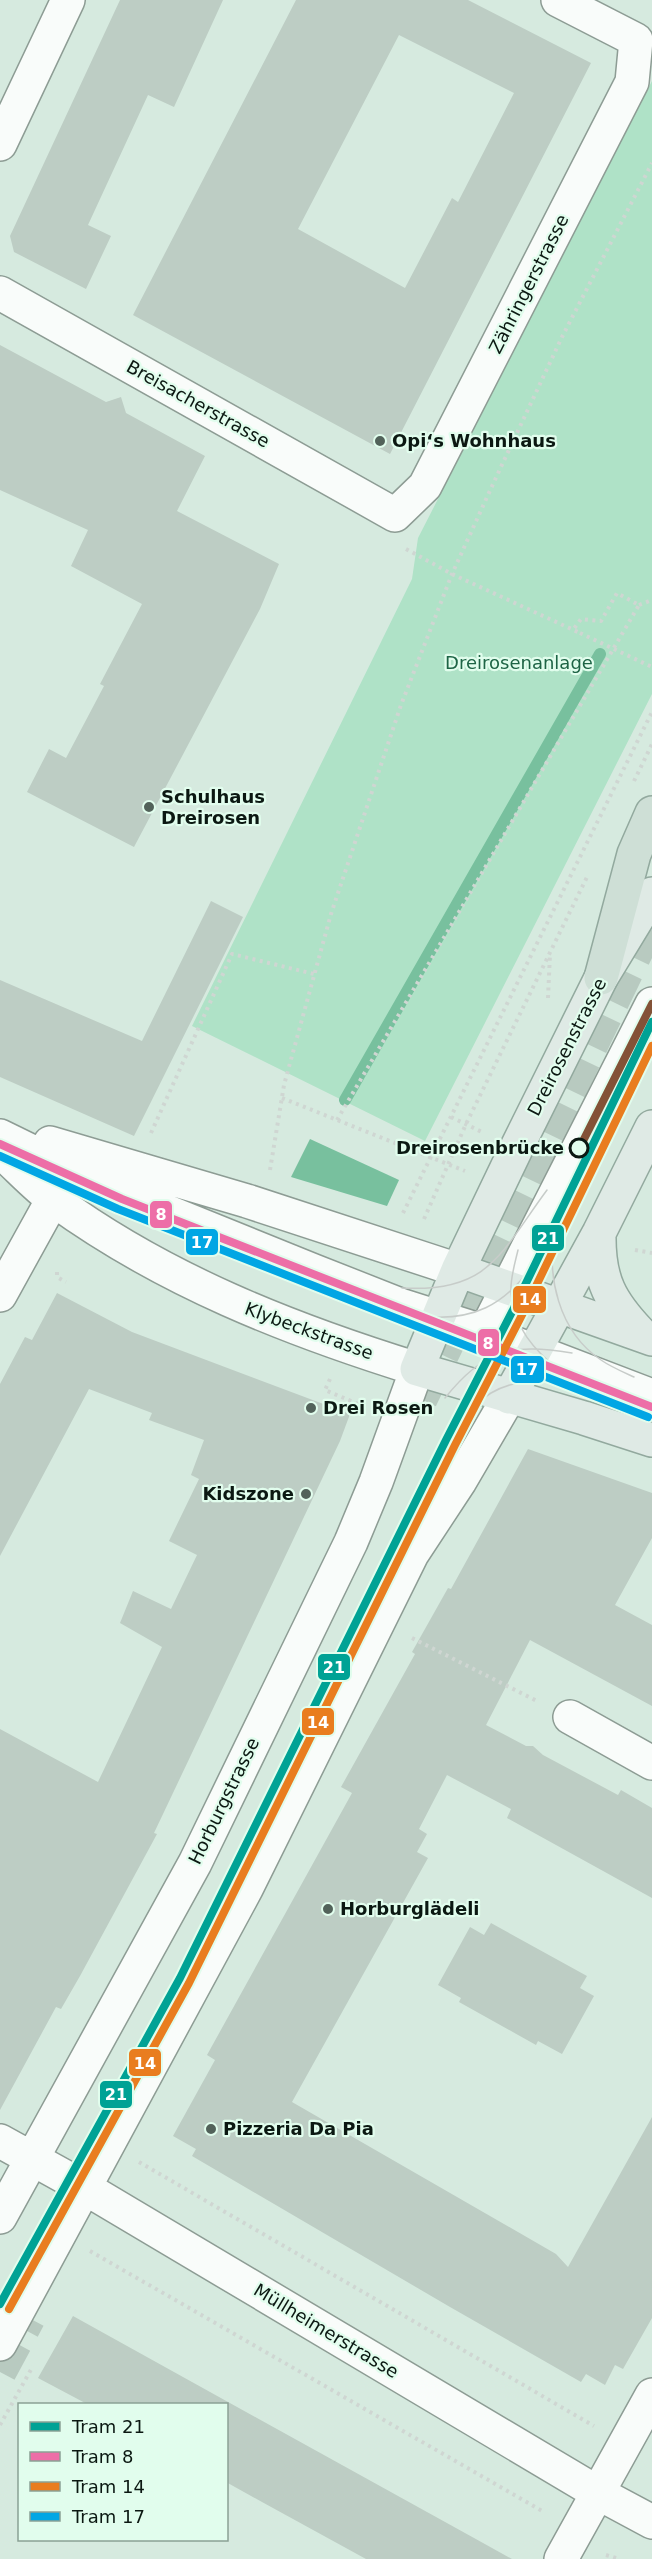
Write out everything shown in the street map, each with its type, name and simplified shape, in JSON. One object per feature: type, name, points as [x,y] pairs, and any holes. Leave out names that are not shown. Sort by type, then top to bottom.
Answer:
[{"type":"highway","points":[[601,978],[634,854],[652,813]]},
{"type":"main road","name":"Dreirosenstrasse","points":[[417,1369],[458,1270],[601,978],[652,894]]},
{"type":"main road","points":[[509,1397],[599,1233],[652,1126]]},
{"type":"main road","points":[[599,1233],[600,1271],[606,1286],[624,1317],[647,1337]]},
{"type":"main road","points":[[458,1270],[647,1337]]},
{"type":"main road","name":"Klybeckstrasse","points":[[417,1369],[652,1440]]},
{"type":"street","points":[[0,144],[68,0]]},
{"type":"street","name":"Zähringerstrasse","points":[[395,515],[425,486],[632,82],[636,40],[558,0]]},
{"type":"street","name":"Breisacherstrasse","points":[[0,293],[395,515]]},
{"type":"street","points":[[484,1332],[652,1004]]},
{"type":"street","points":[[0,1129],[247,1201],[458,1270]]},
{"type":"street","points":[[0,1136],[94,1182],[403,1306],[484,1332],[652,1396]]},
{"type":"street","name":"Klybeckstrasse","points":[[0,1151],[53,1199],[104,1234],[166,1270],[216,1296],[325,1340],[417,1369]]},
{"type":"street","points":[[0,1295],[53,1199]]},
{"type":"street","name":"Horburgstrasse","points":[[0,2217],[195,1863],[351,1542],[376,1482],[417,1369]]},
{"type":"street","points":[[0,2344],[246,1889],[412,1554],[460,1481],[509,1397]]},
{"type":"street","points":[[570,1717],[652,1763]]},
{"type":"street","name":"Müllheimerstrasse","points":[[0,2141],[85,2188],[598,2493],[652,2522]]},
{"type":"street","points":[[567,2548],[652,2395]]},
{"type":"path","points":[[268,1179],[282,1098],[331,914],[401,705],[452,574],[562,337],[652,163]]},
{"type":"path","points":[[395,515],[397,531],[406,550],[452,574],[652,667]]},
{"type":"path","points":[[573,630],[581,619],[601,621],[617,593],[639,605]]},
{"type":"path","points":[[337,1120],[639,605],[652,600]]},
{"type":"path","points":[[396,1217],[405,1212],[652,712]]},
{"type":"path","points":[[410,1253],[448,1163],[551,951]]},
{"type":"path","points":[[134,1169],[232,954],[315,974]]},
{"type":"path","points":[[282,1098],[448,1163]]},
{"type":"path","points":[[379,1624],[570,1717]]},
{"type":"path","points":[[111,2141],[141,2163],[625,2443]]},
{"type":"path","points":[[60,2235],[546,2513],[567,2548],[620,2559]]},
{"type":"green space","name":"Dreirosenanlage","points":[[652,81],[652,694],[425,1141],[192,1026],[412,579],[418,538]]},
{"type":"shaded area","points":[[310,1139],[399,1180],[387,1206],[291,1177]]},
{"type":"building","points":[[120,0],[223,0],[174,107],[148,95],[88,225],[111,236],[86,289],[14,252],[10,236]]},
{"type":"building","points":[[296,0],[468,0],[591,63],[390,454],[133,315]],"holes":[[[399,35],[514,93],[458,202],[452,198],[405,288],[298,229]]]},
{"type":"building","points":[[0,345],[106,402],[121,397],[126,413],[205,456],[177,511],[279,564],[260,609],[134,847],[27,792],[49,749],[66,758],[104,686],[100,684],[142,604],[71,566],[88,530],[0,490]]},
{"type":"building","points":[[211,901],[243,917],[134,1136],[0,1077],[0,980],[142,1041]]},
{"type":"building","points":[[57,1293],[132,1332],[350,1414],[340,1441],[154,1833],[157,1834],[80,1976],[61,2009],[56,2007],[0,2110],[0,1729],[98,1782],[162,1647],[120,1623],[133,1591],[171,1609],[197,1555],[169,1541],[199,1479],[191,1475],[204,1440],[149,1420],[152,1413],[89,1389],[0,1556],[0,1384],[25,1337],[32,1340]]},
{"type":"building","points":[[528,1449],[652,1493],[652,1538],[615,1605],[652,1625],[652,1706],[530,1640],[486,1725],[526,1746],[533,1746],[543,1755],[618,1795],[621,1790],[652,1808],[652,1898],[507,1818],[511,1809],[447,1775],[419,1829],[427,1834],[417,1852],[428,1858],[292,2102],[556,2254],[568,2267],[652,2117],[652,2318],[623,2369],[615,2365],[605,2385],[586,2374],[581,2382],[450,2307],[192,2156],[196,2149],[173,2136],[215,2060],[207,2055],[352,1793],[341,1787],[415,1654],[412,1652],[448,1588],[451,1589]]},
{"type":"building","points":[[491,1923],[587,1976],[580,1988],[594,1996],[562,2054],[538,2041],[536,2045],[459,2002],[461,1998],[438,1985],[470,1927],[484,1935]]},
{"type":"building","points":[[73,2316],[512,2559],[366,2559],[228,2483],[228,2403],[85,2403],[38,2378]]},
{"type":"waterway","points":[[345,1100],[600,654]]},
{"type":"tunnel","points":[[421,1399],[652,920]]},
{"type":"tunnel","points":[[0,2372],[29,2318]]},
{"type":"tram line","name":"21","points":[[0,2304],[180,1978],[446,1440],[514,1308],[652,1022]]},
{"type":"tram line","name":"14","points":[[9,2309],[189,1983],[455,1445],[523,1313],[652,1046]]},
{"type":"tram line","name":"8","points":[[0,1144],[122,1199],[652,1407]]},
{"type":"tram line","name":"17","points":[[0,1156],[118,1209],[648,1417]]},
{"type":"tram line","points":[[402,1288],[432,1288],[455,1284],[474,1276],[504,1250],[547,1190]]},
{"type":"tram line","points":[[567,1198],[557,1224],[552,1265],[554,1283],[565,1318],[587,1348],[605,1363],[634,1377]]},
{"type":"tram line","points":[[518,1250],[511,1287],[516,1316],[534,1346],[560,1371]]},
{"type":"tram line","points":[[420,1316],[456,1316],[486,1308],[512,1290],[535,1262]]},
{"type":"tram line","points":[[445,1398],[473,1369],[501,1353],[532,1349],[572,1353]]},
{"type":"tram line","points":[[451,1431],[474,1406],[491,1393],[509,1385],[528,1381],[569,1383],[589,1387],[647,1405]]},
{"type":"transit line","points":[[579,1149],[652,1004]]},
{"type":"place","name":"Opi‘s Wohnhaus","points":[[380,441]]},
{"type":"place","name":"Schulhaus Dreirosen","points":[[149,807]]},
{"type":"place","name":"Dreirosenbrücke","points":[[579,1148]]},
{"type":"place","name":"Drei Rosen","points":[[311,1408]]},
{"type":"place","name":"Kidszone","points":[[306,1494]]},
{"type":"place","name":"Horburglädeli","points":[[328,1909]]},
{"type":"place","name":"Pizzeria Da Pia","points":[[211,2129]]}]
